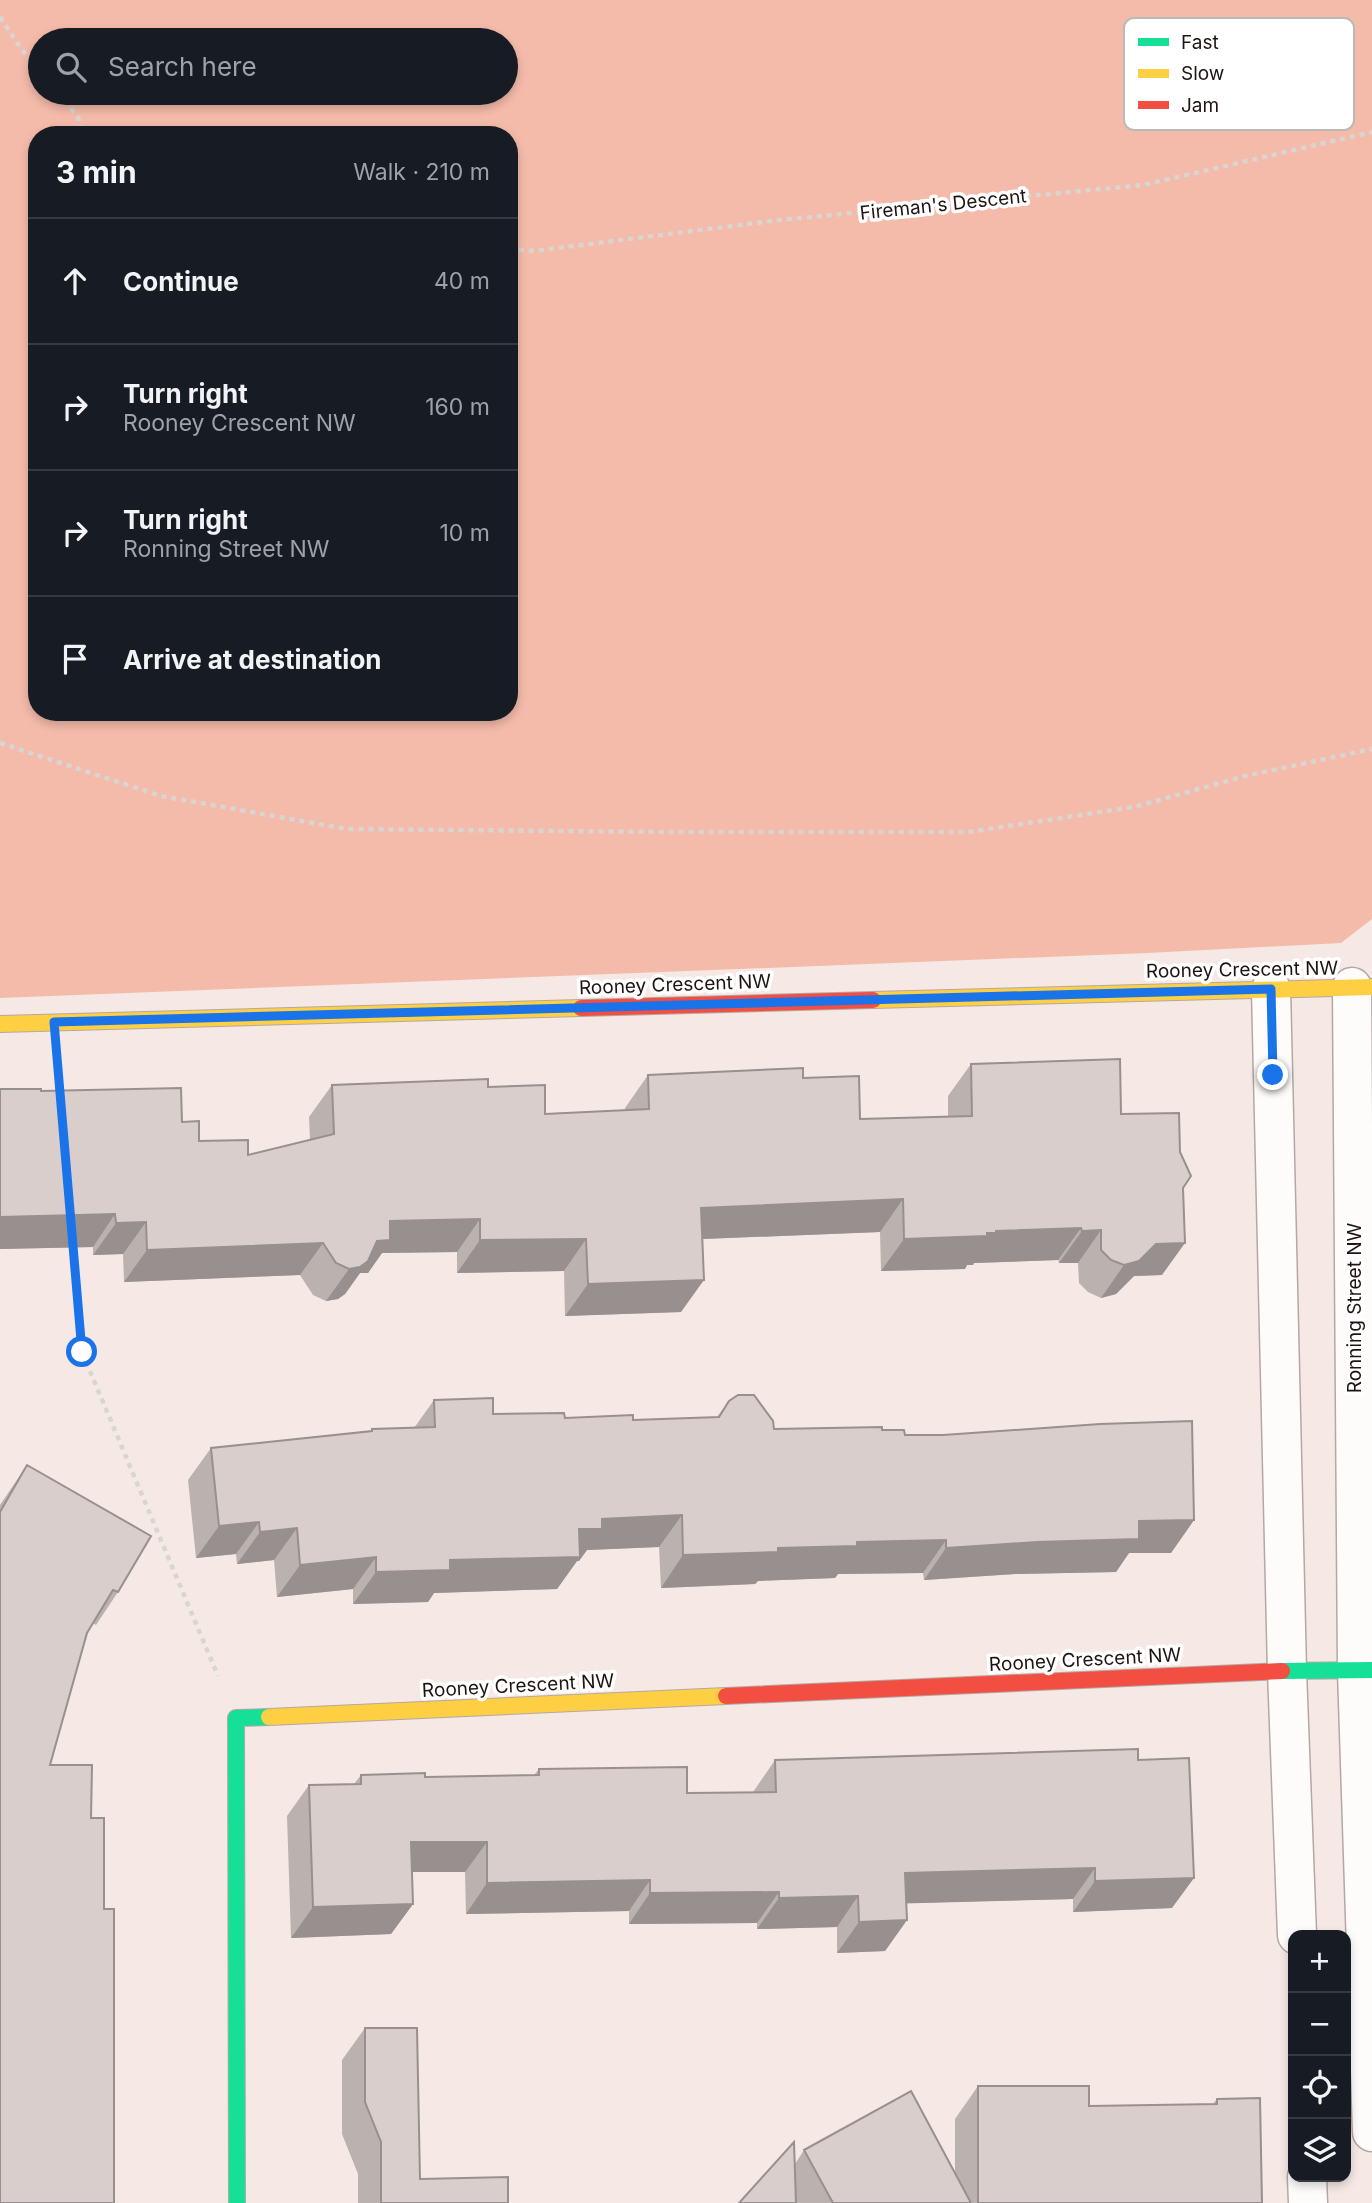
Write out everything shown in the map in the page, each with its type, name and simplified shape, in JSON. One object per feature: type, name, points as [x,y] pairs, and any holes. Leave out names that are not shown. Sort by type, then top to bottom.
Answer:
[{"type":"street","name":"Rooney Crescent NW","points":[[0,1024],[1362,987]]},
{"type":"street","name":"Ronning Street NW","points":[[1362,987],[1364,1670],[1372,2132]]},
{"type":"street","points":[[1271,989],[1287,1671],[1297,1930]]},
{"type":"street","name":"Rooney Crescent NW","points":[[236,1718],[1287,1671],[1364,1670]]},
{"type":"street","points":[[236,1718],[237,2203]]},
{"type":"street","points":[[1307,2182],[1308,2203]]},
{"type":"path","points":[[0,17],[28,57]]},
{"type":"path","points":[[68,105],[78,117],[80,126]]},
{"type":"path","name":"Fireman's Descent","points":[[518,250],[534,251],[780,220],[1143,185],[1372,132]]},
{"type":"path","points":[[0,743],[162,796],[347,829],[670,832],[968,832],[1134,807],[1245,776],[1372,748]]},
{"type":"path","points":[[54,1022],[61,1105]]},
{"type":"path","points":[[73,1242],[82,1352],[236,1718]]},
{"type":"shaded area","points":[[0,0],[1372,0],[1372,919],[1341,943],[0,998]]},
{"type":"building","points":[[1120,1059],[1121,1114],[1179,1113],[1180,1152],[1191,1176],[1183,1188],[1185,1243],[1156,1244],[1139,1261],[1124,1265],[1111,1260],[1101,1250],[1101,1230],[1082,1231],[1081,1228],[996,1231],[987,1233],[987,1236],[904,1239],[903,1199],[701,1208],[704,1280],[588,1284],[586,1239],[480,1240],[480,1219],[390,1221],[390,1240],[377,1241],[368,1261],[360,1267],[349,1269],[336,1263],[323,1243],[147,1250],[146,1222],[116,1223],[115,1214],[0,1217],[0,1089],[41,1091],[181,1088],[182,1122],[199,1121],[199,1141],[248,1140],[248,1155],[334,1134],[332,1085],[488,1079],[488,1087],[545,1085],[545,1114],[649,1109],[648,1075],[803,1068],[803,1078],[859,1076],[860,1119],[972,1116],[971,1064]]},
{"type":"building","points":[[738,1395],[754,1395],[773,1421],[774,1429],[882,1427],[882,1430],[904,1430],[905,1435],[943,1435],[1100,1424],[1192,1421],[1194,1520],[1139,1521],[1139,1539],[946,1548],[946,1540],[857,1542],[857,1546],[778,1548],[778,1552],[683,1555],[682,1515],[602,1519],[602,1529],[579,1529],[580,1557],[450,1560],[450,1570],[376,1572],[376,1557],[300,1565],[297,1528],[260,1532],[259,1522],[219,1526],[211,1448],[372,1429],[435,1427],[434,1400],[493,1398],[493,1414],[564,1413],[565,1418],[633,1415],[633,1420],[719,1417],[729,1401]]},
{"type":"building","points":[[27,1465],[151,1536],[118,1592],[113,1590],[87,1633],[50,1765],[92,1765],[91,1818],[104,1818],[104,1909],[114,1909],[114,2203],[0,2203],[0,1512]]},
{"type":"building","points":[[1138,1749],[1138,1760],[1189,1758],[1194,1878],[1095,1881],[1095,1868],[905,1873],[907,1920],[859,1922],[858,1896],[779,1898],[779,1892],[650,1893],[650,1880],[487,1883],[487,1842],[411,1842],[413,1904],[313,1907],[309,1785],[361,1784],[361,1775],[539,1775],[539,1769],[687,1767],[687,1793],[776,1792],[775,1760]]},
{"type":"building","points":[[365,2028],[417,2028],[420,2179],[508,2177],[508,2203],[381,2203],[381,2142],[365,2102]]},
{"type":"building","points":[[978,2086],[1089,2086],[1089,2106],[1217,2104],[1217,2099],[1260,2098],[1262,2203],[978,2203]]},
{"type":"building","points":[[911,2091],[971,2203],[833,2203],[804,2150]]},
{"type":"building","points":[[794,2142],[796,2203],[739,2203]]},
{"type":"traffic: fast","points":[[1282,1671],[1372,1670]]},
{"type":"traffic: fast","points":[[237,2203],[236,1718],[269,1717]]},
{"type":"traffic: slow","points":[[873,1000],[1372,987]]},
{"type":"traffic: slow","points":[[0,1024],[581,1008]]},
{"type":"traffic: slow","points":[[269,1717],[726,1696]]},
{"type":"traffic: jam","points":[[581,1008],[873,1000]]},
{"type":"traffic: jam","points":[[726,1696],[1282,1671]]},
{"type":"route","points":[[82,1352],[54,1022],[1271,989],[1273,1075]]}]
